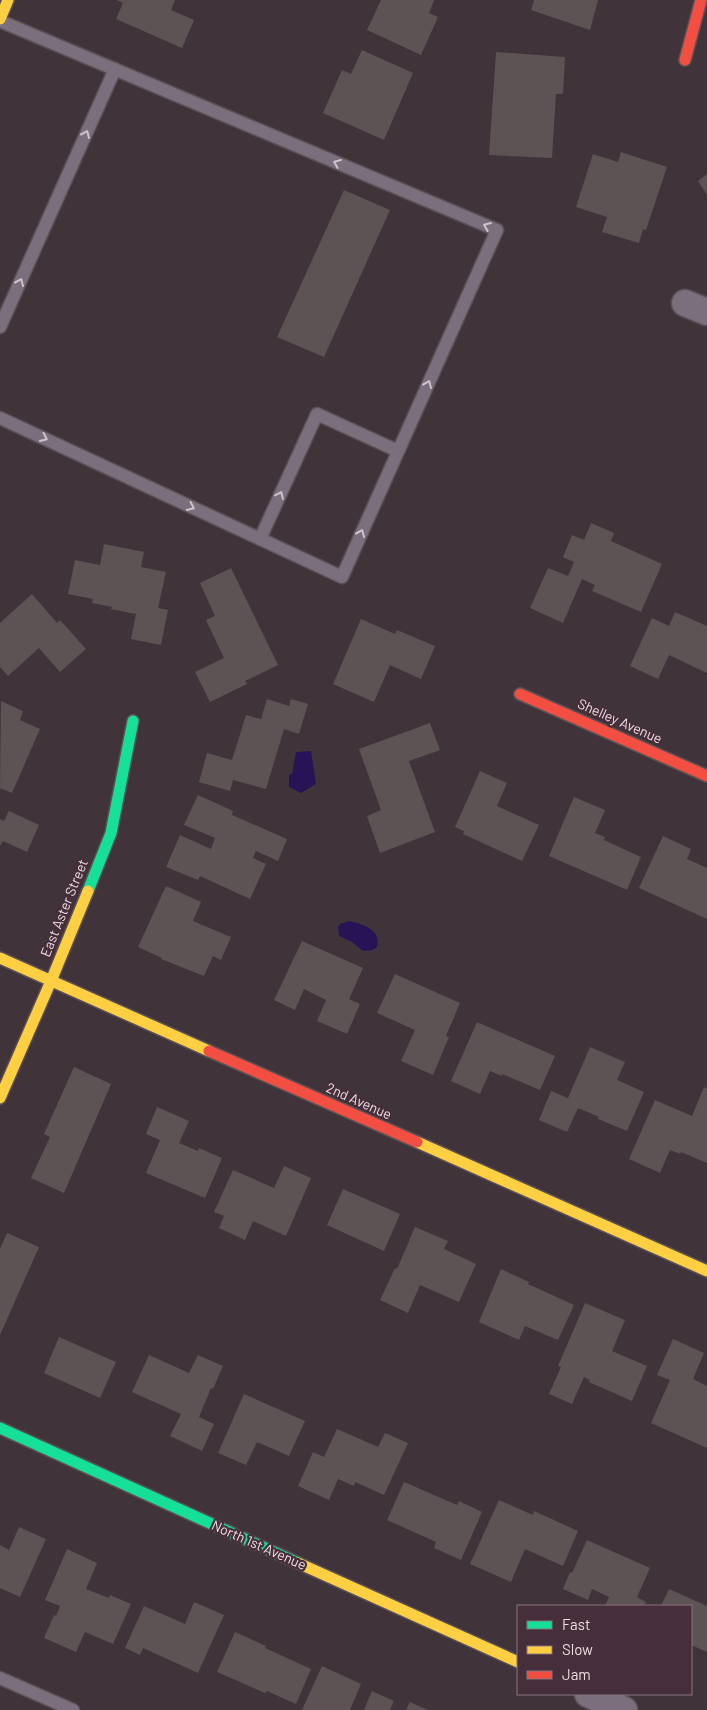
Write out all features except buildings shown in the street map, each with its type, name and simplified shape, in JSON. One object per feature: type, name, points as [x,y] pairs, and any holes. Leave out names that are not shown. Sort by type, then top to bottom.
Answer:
[{"type":"street","points":[[0,20],[8,0]]},
{"type":"street","points":[[686,60],[701,0]]},
{"type":"street","name":"Shelley Avenue","points":[[520,694],[707,776]]},
{"type":"street","name":"East Aster Street","points":[[0,1098],[111,833],[133,721]]},
{"type":"street","name":"2nd Avenue","points":[[0,958],[707,1271]]},
{"type":"street","name":"North 1st Avenue","points":[[0,1428],[517,1662]]},
{"type":"street","points":[[590,1695],[624,1710]]},
{"type":"lane","points":[[0,20],[497,230],[342,577],[0,418]]},
{"type":"lane","points":[[0,327],[115,69]]},
{"type":"lane","points":[[260,539],[317,414],[398,450]]},
{"type":"lane","points":[[0,1678],[73,1710]]},
{"type":"shaded area","points":[[311,751],[316,784],[301,793],[289,787],[289,775],[292,774],[296,752]]},
{"type":"shaded area","points":[[349,921],[365,926],[374,932],[378,941],[377,947],[373,950],[363,951],[352,942],[339,936],[338,927],[340,924]]},
{"type":"traffic: fast","points":[[88,891],[111,833],[133,721]]},
{"type":"traffic: fast","points":[[0,1428],[298,1563]]},
{"type":"traffic: slow","points":[[0,19],[8,0]]},
{"type":"traffic: slow","points":[[0,1098],[88,891]]},
{"type":"traffic: slow","points":[[0,958],[209,1051]]},
{"type":"traffic: slow","points":[[417,1142],[707,1271]]},
{"type":"traffic: slow","points":[[298,1563],[517,1662]]},
{"type":"traffic: jam","points":[[685,60],[701,0]]},
{"type":"traffic: jam","points":[[520,694],[707,776]]},
{"type":"traffic: jam","points":[[209,1051],[417,1142]]}]
